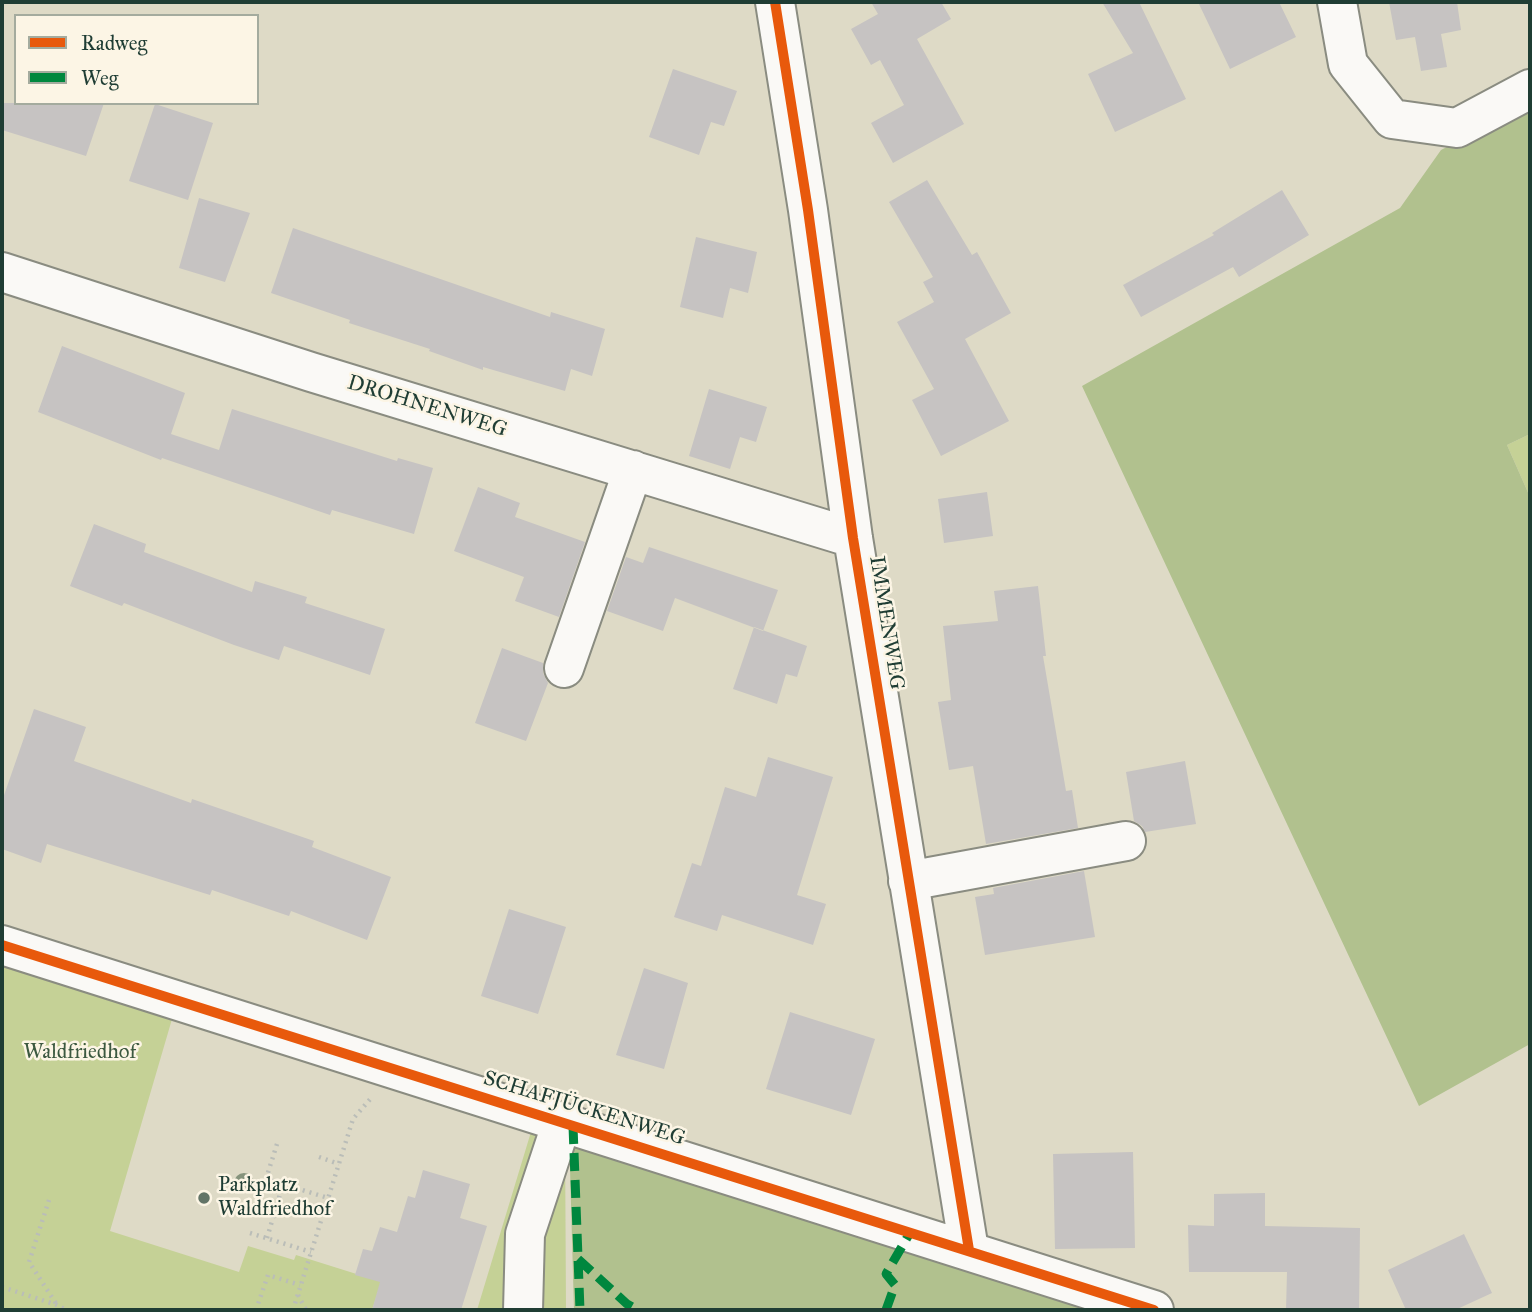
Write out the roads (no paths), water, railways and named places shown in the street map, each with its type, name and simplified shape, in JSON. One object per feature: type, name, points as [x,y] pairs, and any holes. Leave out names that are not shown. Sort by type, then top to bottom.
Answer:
[{"type":"street","name":"IMMENWEG","points":[[775,2],[808,210],[853,538],[969,1250]]},
{"type":"street","points":[[1337,2],[1348,64],[1392,120],[1457,128],[1530,89]]},
{"type":"street","name":"DROHNENWEG","points":[[2,272],[311,372],[853,538]]},
{"type":"street","points":[[564,668],[633,470]]},
{"type":"street","points":[[908,881],[1126,841]]},
{"type":"street","name":"SCHAFJÜCKENWEG","points":[[2,945],[1154,1310]]},
{"type":"street","points":[[523,1310],[525,1234],[562,1122]]},
{"type":"place","name":"Parkplatz Waldfriedhof","points":[[204,1198]]},
{"type":"park label","name":"Waldfriedhof","points":[[80,1053]]}]
